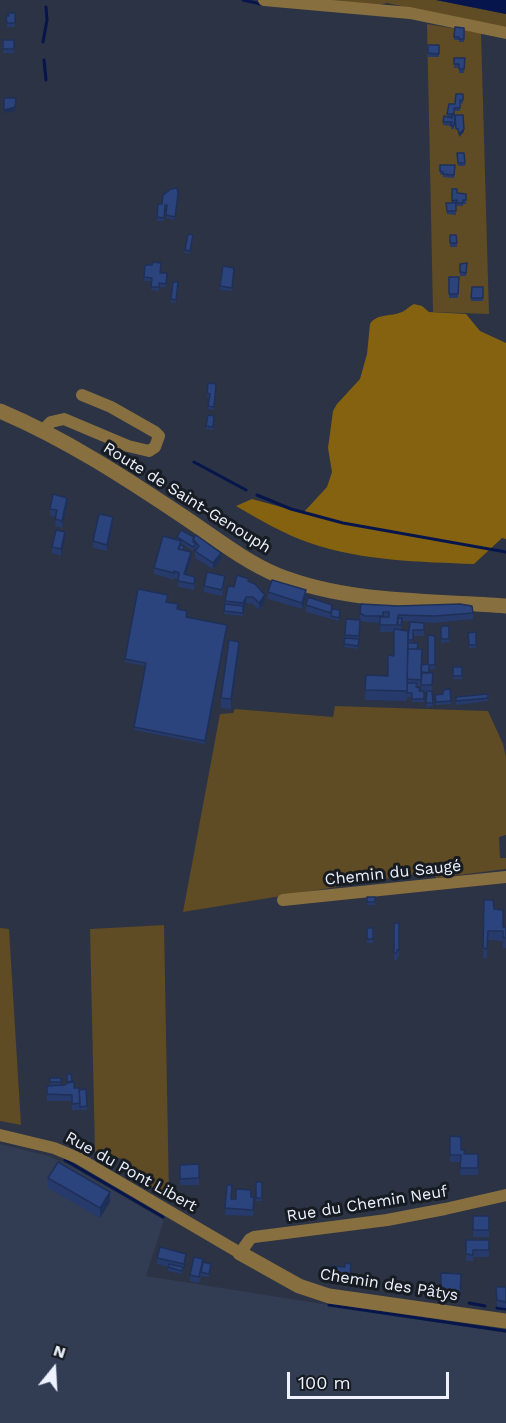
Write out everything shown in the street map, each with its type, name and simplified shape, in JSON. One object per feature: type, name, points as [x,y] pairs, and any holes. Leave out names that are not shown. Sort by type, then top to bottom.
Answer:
[{"type":"street","points":[[264,0],[410,13],[506,33]]},
{"type":"street","points":[[42,430],[51,422],[64,419],[128,446],[146,451],[155,447],[159,436],[155,432],[104,404],[82,395]]},
{"type":"street","name":"Route de Saint-Genouph","points":[[0,411],[42,430],[154,497],[240,556],[283,577],[310,586],[363,597],[506,606]]},
{"type":"street","name":"Chemin du Saugé","points":[[283,900],[506,877]]},
{"type":"street","name":"Rue du Pont Libert","points":[[0,1135],[54,1148],[78,1158],[240,1253]]},
{"type":"street","name":"Rue du Chemin Neuf","points":[[240,1253],[254,1237],[387,1220],[506,1195]]},
{"type":"street","name":"Chemin des Pâtys","points":[[240,1253],[299,1286],[329,1296],[506,1321]]},
{"type":"shaded area","points":[[295,0],[436,0],[506,14],[506,29],[387,3],[378,5]]},
{"type":"shaded area","points":[[436,0],[506,0],[506,14]]},
{"type":"shaded area","points":[[427,24],[481,33],[489,314],[433,312]]},
{"type":"shaded area","points":[[414,304],[422,306],[429,312],[466,314],[480,331],[506,343],[506,539],[502,538],[474,564],[371,557],[330,549],[300,539],[236,506],[252,499],[303,513],[327,487],[332,472],[328,448],[333,411],[360,379],[367,354],[370,324],[376,318],[398,314]]},
{"type":"shaded area","points":[[335,706],[488,711],[503,744],[506,757],[506,835],[499,837],[500,858],[506,858],[506,869],[436,878],[428,872],[183,912],[220,714],[233,713],[235,709],[333,717]]},
{"type":"shaded area","points":[[164,925],[169,1196],[124,1172],[123,1159],[95,1153],[90,929]]},
{"type":"shaded area","points":[[0,928],[9,929],[21,1125],[0,1121]]},
{"type":"shaded area","points":[[0,1144],[48,1156],[69,1165],[164,1220],[146,1276],[506,1333],[506,1423],[0,1423]]},
{"type":"building","points":[[8,13],[15,13],[15,23],[7,23]]},
{"type":"building","points":[[455,27],[464,28],[464,39],[454,37]]},
{"type":"building","points":[[3,40],[14,40],[14,49],[3,49]]},
{"type":"building","points":[[428,45],[439,45],[439,54],[428,53]]},
{"type":"building","points":[[454,58],[465,58],[464,69],[459,69],[459,64],[454,64]]},
{"type":"building","points":[[456,94],[463,94],[460,108],[454,108],[454,114],[447,114],[449,104],[455,104]]},
{"type":"building","points":[[4,98],[16,98],[15,107],[4,110]]},
{"type":"building","points":[[452,115],[455,116],[454,126],[451,126],[452,122],[443,122],[444,116],[452,118]]},
{"type":"building","points":[[455,115],[463,115],[464,129],[459,134],[456,129]]},
{"type":"building","points":[[457,153],[464,153],[465,163],[458,163]]},
{"type":"building","points":[[440,165],[455,165],[454,175],[443,174],[440,171]]},
{"type":"building","points":[[177,188],[175,217],[166,215],[167,205],[165,205],[164,218],[157,217],[158,204],[162,204],[163,195]]},
{"type":"building","points":[[452,189],[457,189],[457,193],[466,194],[466,200],[463,200],[463,203],[457,203],[457,200],[452,201]]},
{"type":"building","points":[[446,203],[456,203],[456,211],[447,211]]},
{"type":"building","points":[[188,234],[193,235],[190,251],[185,250]]},
{"type":"building","points":[[450,235],[456,235],[457,243],[450,243]]},
{"type":"building","points":[[153,262],[161,263],[160,273],[167,273],[166,284],[159,283],[159,287],[151,287],[152,278],[144,277],[145,265],[152,265]]},
{"type":"building","points":[[467,263],[466,273],[460,272],[460,264]]},
{"type":"building","points":[[223,266],[234,268],[232,288],[220,286]]},
{"type":"building","points":[[449,277],[459,277],[458,294],[449,294]]},
{"type":"building","points":[[173,282],[178,282],[176,300],[171,299]]},
{"type":"building","points":[[472,287],[483,287],[483,298],[471,298]]},
{"type":"building","points":[[208,383],[216,384],[214,407],[208,406],[210,394],[207,393]]},
{"type":"building","points":[[208,415],[214,416],[213,427],[206,426]]},
{"type":"building","points":[[53,494],[67,498],[62,521],[55,519],[57,510],[50,509]]},
{"type":"building","points":[[99,514],[113,517],[107,545],[93,541]]},
{"type":"building","points":[[56,530],[65,532],[61,549],[52,547]]},
{"type":"building","points":[[181,530],[194,537],[193,542],[196,544],[193,547],[177,537]]},
{"type":"building","points":[[196,535],[221,553],[213,563],[195,551],[199,546],[193,539]]},
{"type":"building","points":[[163,536],[181,541],[178,549],[191,552],[184,574],[195,577],[194,584],[178,581],[179,573],[174,571],[174,573],[154,568]]},
{"type":"building","points":[[207,572],[225,576],[222,590],[204,586]]},
{"type":"building","points":[[237,575],[249,579],[248,581],[255,584],[265,595],[259,603],[253,597],[246,597],[243,603],[225,601],[228,586],[234,587]]},
{"type":"building","points":[[272,580],[306,590],[302,603],[268,592]]},
{"type":"building","points":[[138,589],[168,595],[166,602],[178,604],[177,609],[187,611],[186,617],[227,625],[205,741],[134,727],[146,663],[125,659]]},
{"type":"building","points":[[308,597],[332,605],[331,613],[306,605]]},
{"type":"building","points":[[225,604],[243,606],[243,613],[224,611]]},
{"type":"building","points":[[361,604],[398,606],[460,604],[472,606],[473,613],[435,616],[398,615],[397,625],[380,625],[380,617],[389,617],[389,612],[383,612],[383,616],[365,616],[360,613]]},
{"type":"building","points":[[332,609],[340,610],[339,618],[331,616]]},
{"type":"building","points":[[398,618],[402,618],[401,625],[398,625]]},
{"type":"building","points":[[346,619],[360,620],[359,636],[345,635]]},
{"type":"building","points":[[410,622],[424,623],[424,630],[413,630],[413,640],[408,640]]},
{"type":"building","points":[[443,626],[449,626],[449,639],[441,639]]},
{"type":"building","points":[[394,629],[408,631],[407,691],[365,690],[366,675],[388,676],[388,655],[394,656]]},
{"type":"building","points":[[476,632],[476,645],[469,645],[468,633]]},
{"type":"building","points":[[428,635],[435,636],[435,665],[429,665],[429,673],[421,673],[421,665],[428,664]]},
{"type":"building","points":[[345,638],[359,639],[358,646],[344,644]]},
{"type":"building","points":[[229,640],[239,642],[231,699],[221,698]]},
{"type":"building","points":[[408,643],[418,643],[417,649],[408,649]]},
{"type":"building","points":[[408,649],[422,649],[421,680],[407,679]]},
{"type":"building","points":[[453,667],[462,667],[462,676],[453,676]]},
{"type":"building","points":[[422,672],[433,673],[432,685],[421,685]]},
{"type":"building","points":[[407,683],[417,683],[416,687],[420,688],[419,691],[424,691],[424,699],[412,699],[412,693],[407,693]]},
{"type":"building","points":[[450,689],[451,701],[436,702],[435,695],[443,694],[443,690]]},
{"type":"building","points":[[427,691],[432,691],[433,703],[426,703]]},
{"type":"building","points":[[488,694],[488,698],[456,701],[456,697]]},
{"type":"building","points":[[367,897],[375,897],[375,902],[367,902]]},
{"type":"building","points":[[484,900],[493,900],[494,909],[503,910],[503,927],[506,927],[506,938],[503,938],[503,931],[488,931],[487,949],[483,948]]},
{"type":"building","points":[[394,923],[399,923],[397,953],[394,953]]},
{"type":"building","points":[[367,928],[373,928],[373,939],[367,939]]},
{"type":"building","points":[[67,1074],[71,1074],[72,1081],[67,1082]]},
{"type":"building","points":[[50,1078],[61,1078],[61,1082],[50,1082]]},
{"type":"building","points":[[74,1082],[74,1088],[79,1088],[80,1103],[72,1104],[72,1095],[47,1094],[47,1086]]},
{"type":"building","points":[[86,1089],[87,1106],[80,1107],[79,1090]]},
{"type":"building","points":[[450,1136],[461,1137],[461,1150],[465,1150],[464,1154],[478,1154],[478,1168],[460,1168],[461,1155],[450,1155]]},
{"type":"building","points":[[58,1162],[110,1192],[100,1208],[48,1178]]},
{"type":"building","points":[[199,1164],[199,1178],[180,1179],[180,1165]]},
{"type":"building","points":[[256,1182],[262,1182],[262,1198],[256,1198]]},
{"type":"building","points":[[227,1185],[232,1185],[231,1199],[236,1199],[236,1189],[251,1190],[251,1197],[254,1197],[253,1210],[225,1208]]},
{"type":"building","points":[[473,1216],[489,1216],[489,1230],[473,1230]]},
{"type":"building","points":[[466,1240],[489,1240],[489,1250],[473,1250],[473,1255],[466,1254]]},
{"type":"building","points":[[160,1247],[186,1254],[184,1264],[157,1258]]},
{"type":"building","points":[[194,1257],[203,1259],[199,1277],[190,1275]]},
{"type":"building","points":[[203,1262],[211,1264],[209,1274],[201,1272]]},
{"type":"building","points":[[345,1263],[351,1264],[350,1276],[331,1274],[331,1266],[345,1267]]},
{"type":"building","points":[[169,1264],[183,1267],[182,1271],[168,1267]]},
{"type":"building","points":[[441,1273],[461,1274],[460,1295],[441,1292]]},
{"type":"building","points":[[496,1287],[506,1287],[506,1302],[497,1300]]},
{"type":"waterway","points":[[243,0],[261,4]]},
{"type":"waterway","points":[[43,42],[47,20],[46,7]]},
{"type":"waterway","points":[[44,60],[46,80]]},
{"type":"waterway","points":[[194,462],[246,490]]},
{"type":"waterway","points":[[257,495],[291,509],[343,523],[506,552]]},
{"type":"waterway","points":[[65,1160],[163,1217]]},
{"type":"waterway","points":[[469,1303],[485,1306]]},
{"type":"waterway","points":[[329,1305],[506,1331]]},
{"type":"waterway","points":[[497,1308],[506,1309]]}]
